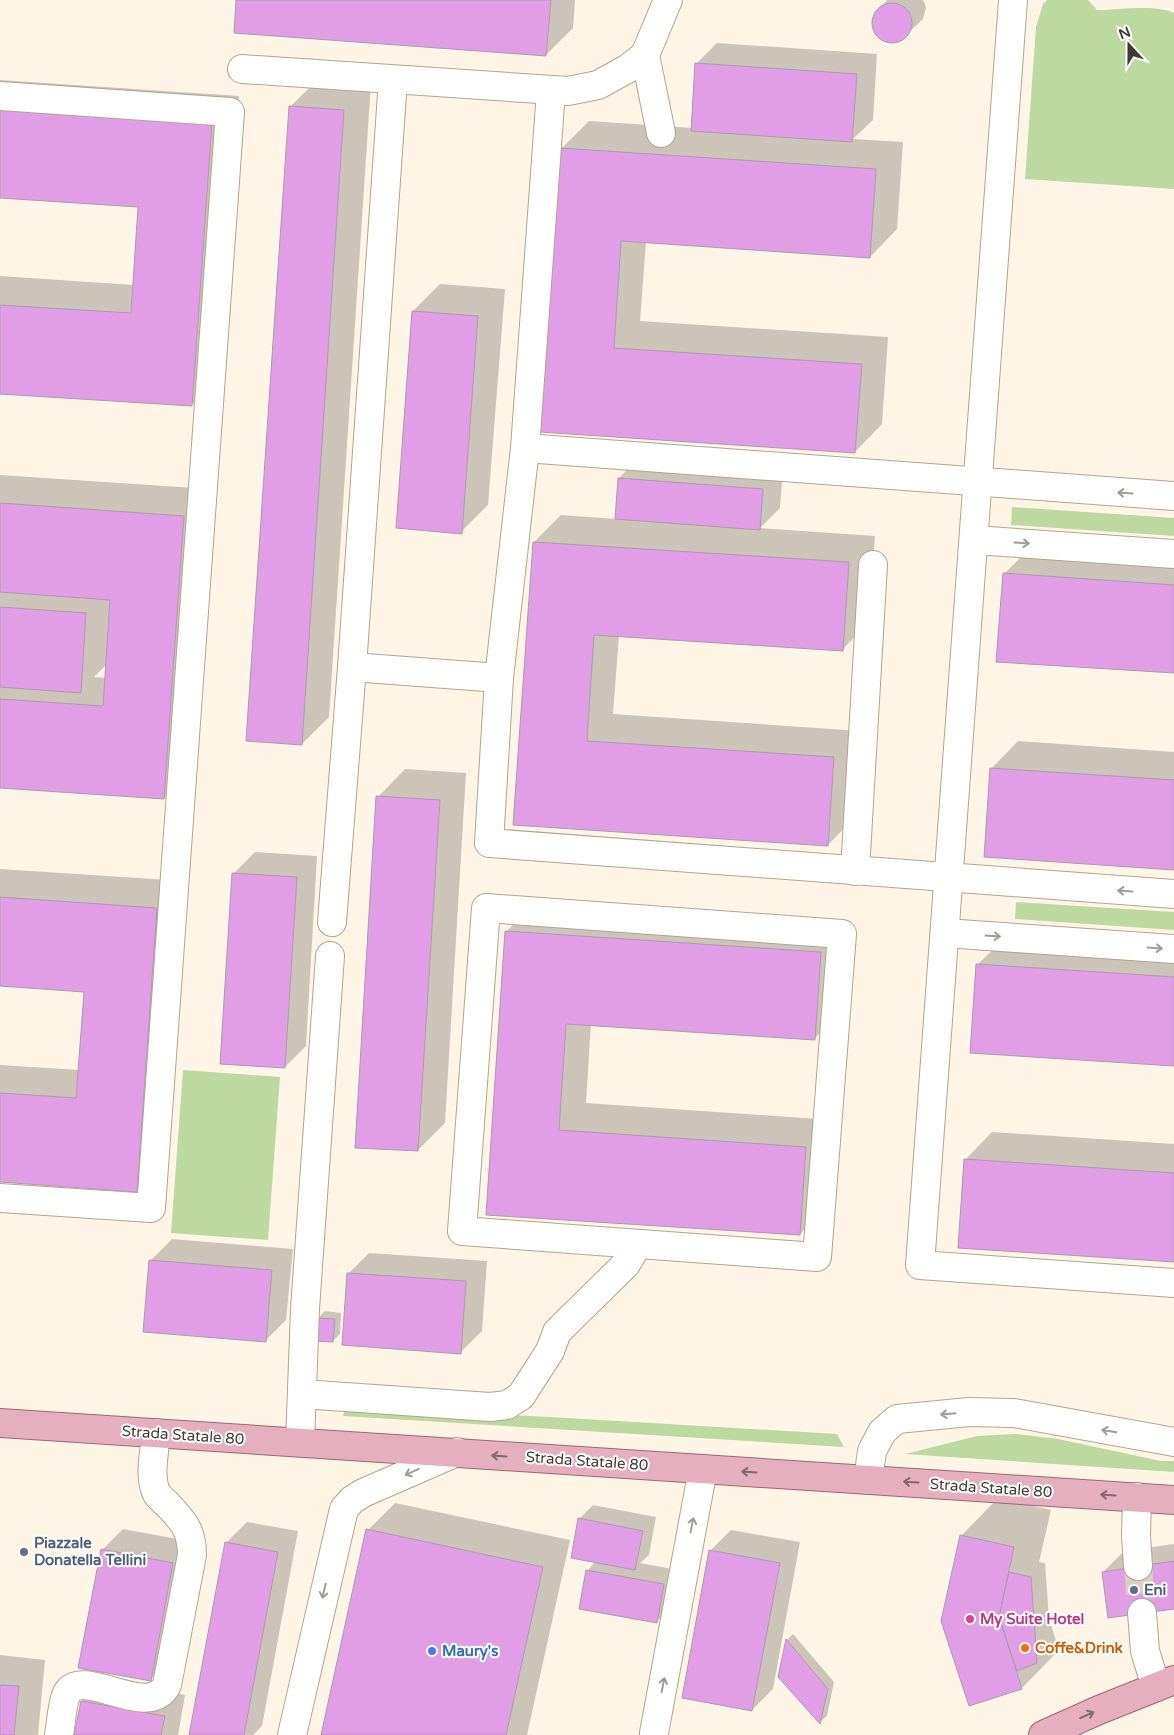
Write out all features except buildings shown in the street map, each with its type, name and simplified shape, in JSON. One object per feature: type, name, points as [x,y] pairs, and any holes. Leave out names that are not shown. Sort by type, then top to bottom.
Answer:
[{"type":"main road","name":"Strada Statale 80","points":[[0,1424],[456,1452],[1174,1500]]},
{"type":"main road","points":[[1043,1735],[1165,1684]]},
{"type":"lane","points":[[242,69],[568,92],[598,85],[627,69],[645,55],[668,0]]},
{"type":"lane","points":[[1013,0],[920,1265],[1174,1283]]},
{"type":"lane","points":[[645,55],[661,132]]},
{"type":"lane","points":[[332,922],[394,80]]},
{"type":"lane","points":[[552,90],[525,448],[499,678],[488,843],[855,872],[1174,894]]},
{"type":"lane","points":[[0,96],[230,112],[151,1208],[0,1198]]},
{"type":"lane","points":[[525,448],[1174,496]]},
{"type":"lane","points":[[974,540],[1174,554]]},
{"type":"lane","points":[[855,872],[874,565]]},
{"type":"lane","points":[[352,667],[499,678]]},
{"type":"lane","points":[[486,908],[842,934],[817,1257],[633,1244],[462,1231],[486,908]]},
{"type":"lane","points":[[945,933],[1174,949]]},
{"type":"lane","points":[[300,1442],[306,1299],[330,956]]},
{"type":"lane","points":[[302,1394],[490,1407],[507,1405],[514,1402],[521,1396],[550,1351],[557,1332],[626,1264],[632,1254],[633,1244]]},
{"type":"lane","points":[[868,1480],[872,1451],[882,1432],[897,1419],[969,1412],[1014,1413],[1162,1440],[1174,1418]]},
{"type":"lane","points":[[58,1735],[66,1695],[74,1688],[86,1685],[146,1698],[159,1694],[167,1684],[192,1555],[192,1544],[187,1526],[158,1494],[154,1484],[156,1433]]},
{"type":"lane","points":[[292,1735],[344,1509],[352,1500],[363,1493],[456,1452]]},
{"type":"lane","points":[[654,1733],[703,1469]]},
{"type":"lane","points":[[1137,1497],[1136,1536],[1138,1566]]},
{"type":"lane","points":[[1142,1614],[1145,1651],[1165,1684]]},
{"type":"green space","points":[[1047,0],[1088,0],[1097,10],[1147,8],[1174,13],[1174,189],[1025,179],[1036,27],[1043,4]]},
{"type":"green space","points":[[1012,507],[1174,518],[1174,536],[1011,525]]},
{"type":"green space","points":[[1016,902],[1174,912],[1174,930],[1015,919]]},
{"type":"green space","points":[[183,1070],[280,1077],[268,1240],[171,1233]]},
{"type":"green space","points":[[345,1408],[551,1417],[837,1434],[844,1447],[343,1416]]},
{"type":"green space","points":[[1015,1434],[1058,1439],[1161,1461],[1174,1461],[1174,1472],[905,1454],[977,1436]]},
{"type":"tunnel","points":[[1138,1566],[1142,1613]]},
{"type":"place","name":"Piazzale Donatella Tellini","points":[[24,1552]]},
{"type":"place","name":"Eni","points":[[1134,1590]]},
{"type":"place","name":"My Suite Hotel","points":[[970,1619]]},
{"type":"place","name":"Coffe&Drink","points":[[1025,1648]]},
{"type":"place","name":"Maury's","points":[[432,1651]]}]
